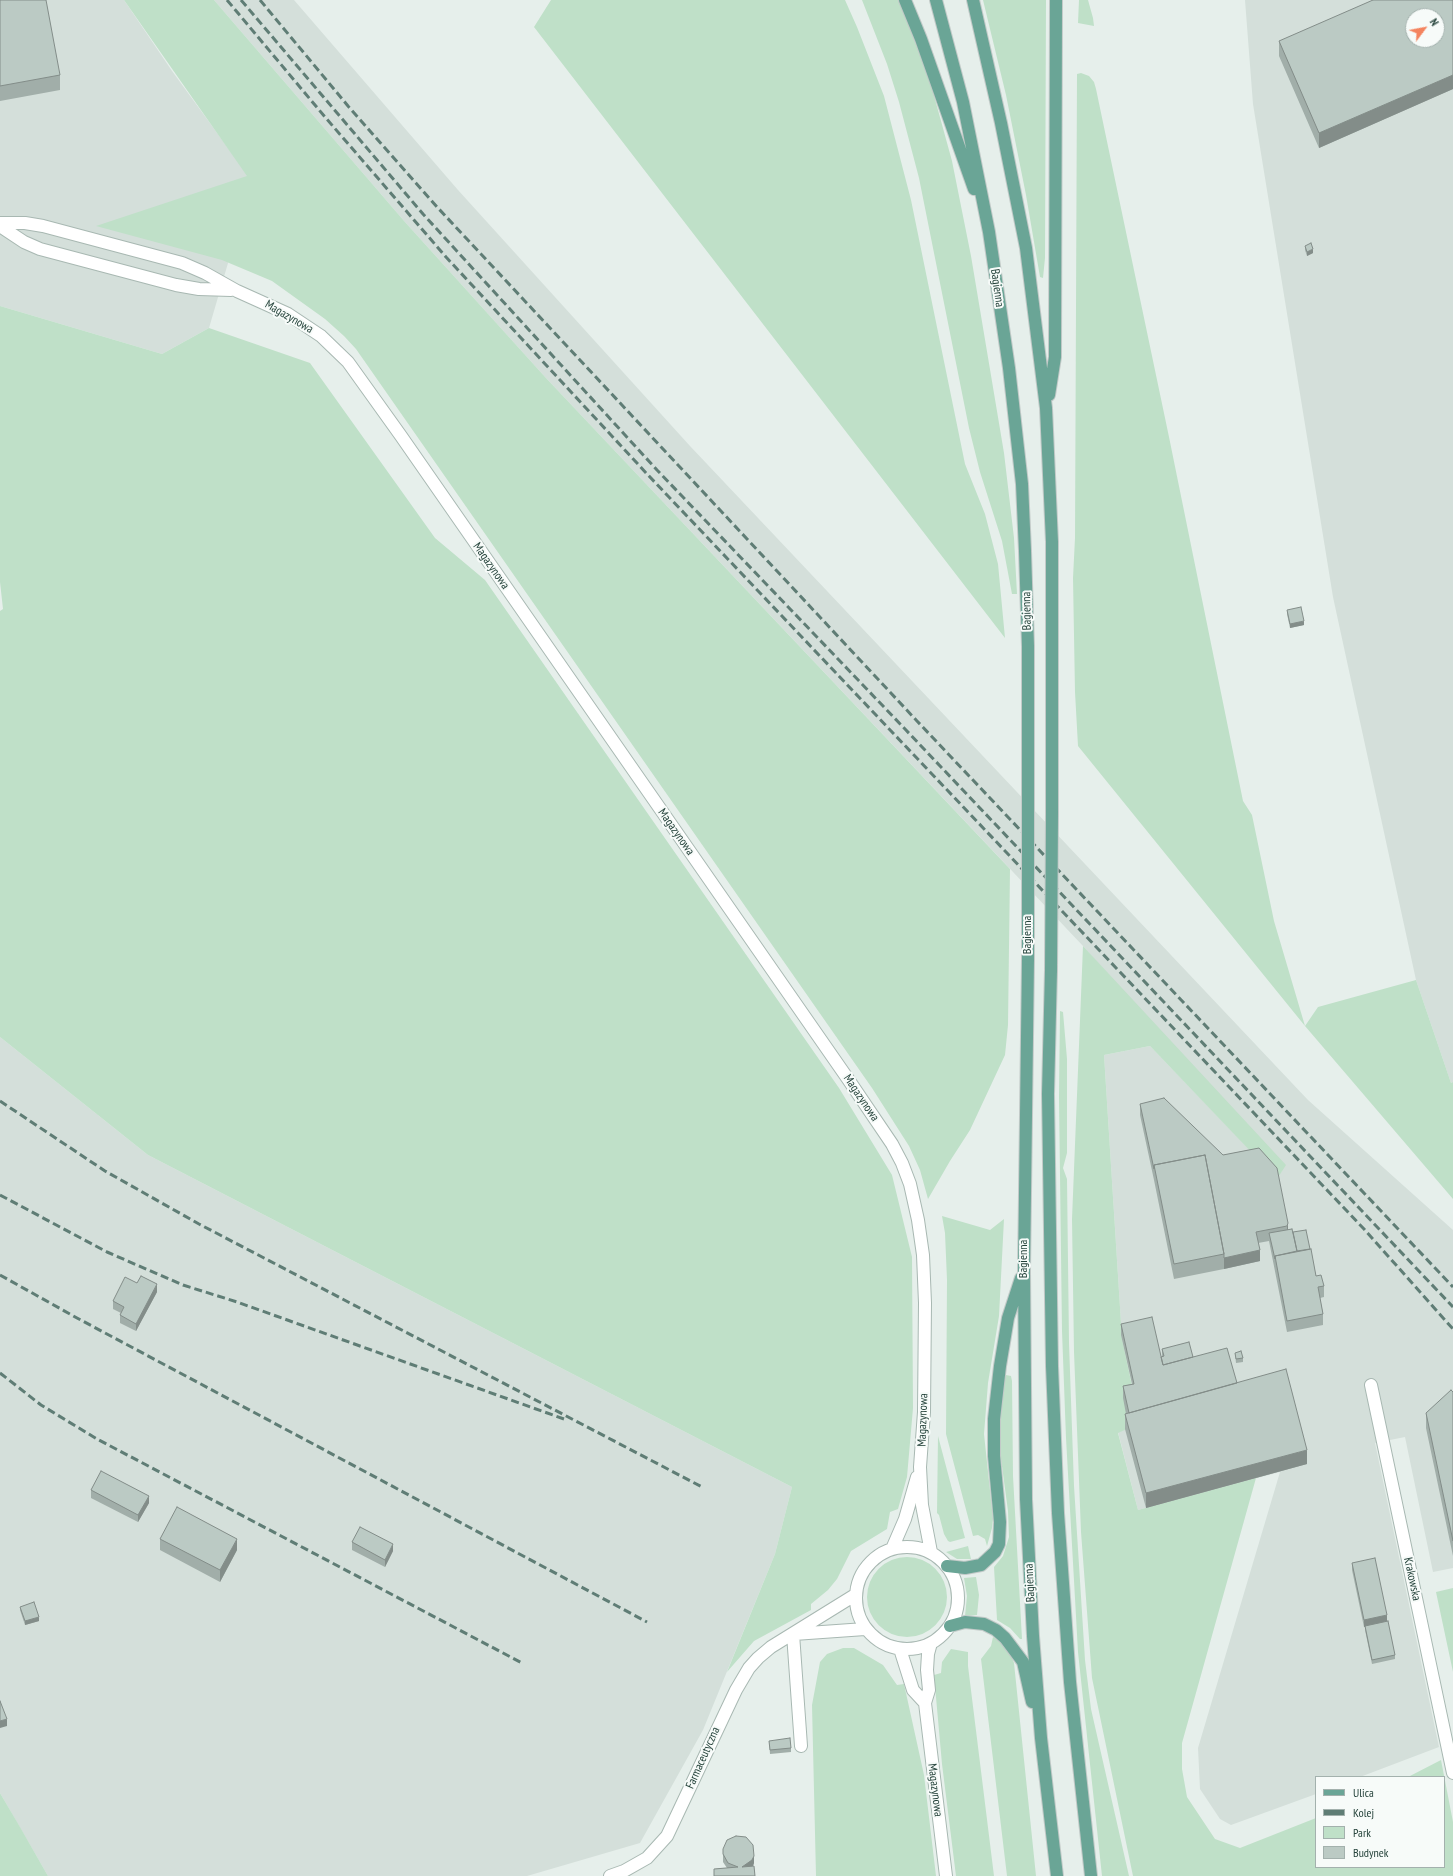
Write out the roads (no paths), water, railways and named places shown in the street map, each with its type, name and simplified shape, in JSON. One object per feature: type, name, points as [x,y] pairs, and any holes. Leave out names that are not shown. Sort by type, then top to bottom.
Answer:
[{"type":"main road","points":[[905,0],[921,39],[989,232]]},
{"type":"main road","name":"Bagienna","points":[[936,0],[963,102],[989,232],[1009,368],[1022,484],[1028,694],[1028,959],[1024,1271],[1026,1499],[1032,1629],[1041,1738],[1057,1876]]},
{"type":"main road","name":"Bagienna","points":[[973,0],[1001,123],[1026,248],[1046,408],[1052,542],[1051,970],[1048,1094],[1052,1366],[1058,1513],[1070,1682],[1091,1876]]},
{"type":"main road","points":[[1046,408],[1055,358],[1056,0]]},
{"type":"main road","points":[[947,1566],[965,1568],[981,1565],[995,1552],[999,1544],[1000,1522],[994,1456],[994,1419],[1000,1366],[1008,1318],[1014,1295],[1024,1271]]},
{"type":"main road","points":[[950,1626],[965,1622],[984,1624],[996,1630],[1014,1648],[1023,1662],[1041,1738]]},
{"type":"street","name":"Magazynowa","points":[[0,225],[25,223],[43,226],[182,263],[205,273],[237,291],[288,314],[321,336],[348,362],[848,1078],[892,1144],[910,1184],[918,1220],[923,1255],[925,1303],[924,1412],[920,1467],[922,1505],[931,1552]]},
{"type":"street","name":"Magazynowa","points":[[0,225],[24,242],[40,249],[176,286],[237,291]]},
{"type":"street","name":"Krakowska","points":[[1371,1385],[1453,1773]]},
{"type":"street","name":"Magazynowa","points":[[892,1549],[905,1519],[920,1467]]},
{"type":"street","points":[[912,1547],[931,1552],[947,1566],[954,1577],[958,1602],[956,1615],[942,1636],[931,1644],[921,1648],[900,1649],[881,1643],[865,1629],[857,1613],[855,1595],[858,1582],[870,1561],[880,1554],[892,1549],[912,1547]]},
{"type":"street","name":"Farmaceutyczna","points":[[610,1876],[638,1864],[660,1845],[679,1810],[736,1690],[749,1668],[771,1647],[855,1595]]},
{"type":"street","name":"Farmaceutyczna","points":[[793,1634],[865,1629]]},
{"type":"street","points":[[793,1634],[801,1746]]},
{"type":"street","name":"Magazynowa","points":[[931,1644],[928,1654],[927,1670],[929,1690],[925,1703],[946,1876]]},
{"type":"street","points":[[900,1649],[913,1690],[925,1703]]},
{"type":"railway","points":[[227,0],[325,117],[446,257],[648,475],[1364,1229],[1453,1329]]},
{"type":"railway","points":[[241,0],[423,214],[657,470],[905,729],[1453,1307]]},
{"type":"railway","points":[[260,0],[348,106],[438,208],[917,721],[1453,1287]]},
{"type":"railway","points":[[0,1101],[105,1171],[199,1224],[704,1488]]},
{"type":"railway","points":[[0,1195],[107,1252],[183,1285],[237,1302],[564,1419]]},
{"type":"railway","points":[[0,1275],[77,1318],[647,1622]]},
{"type":"railway","points":[[0,1373],[41,1405],[97,1439],[522,1663]]}]
